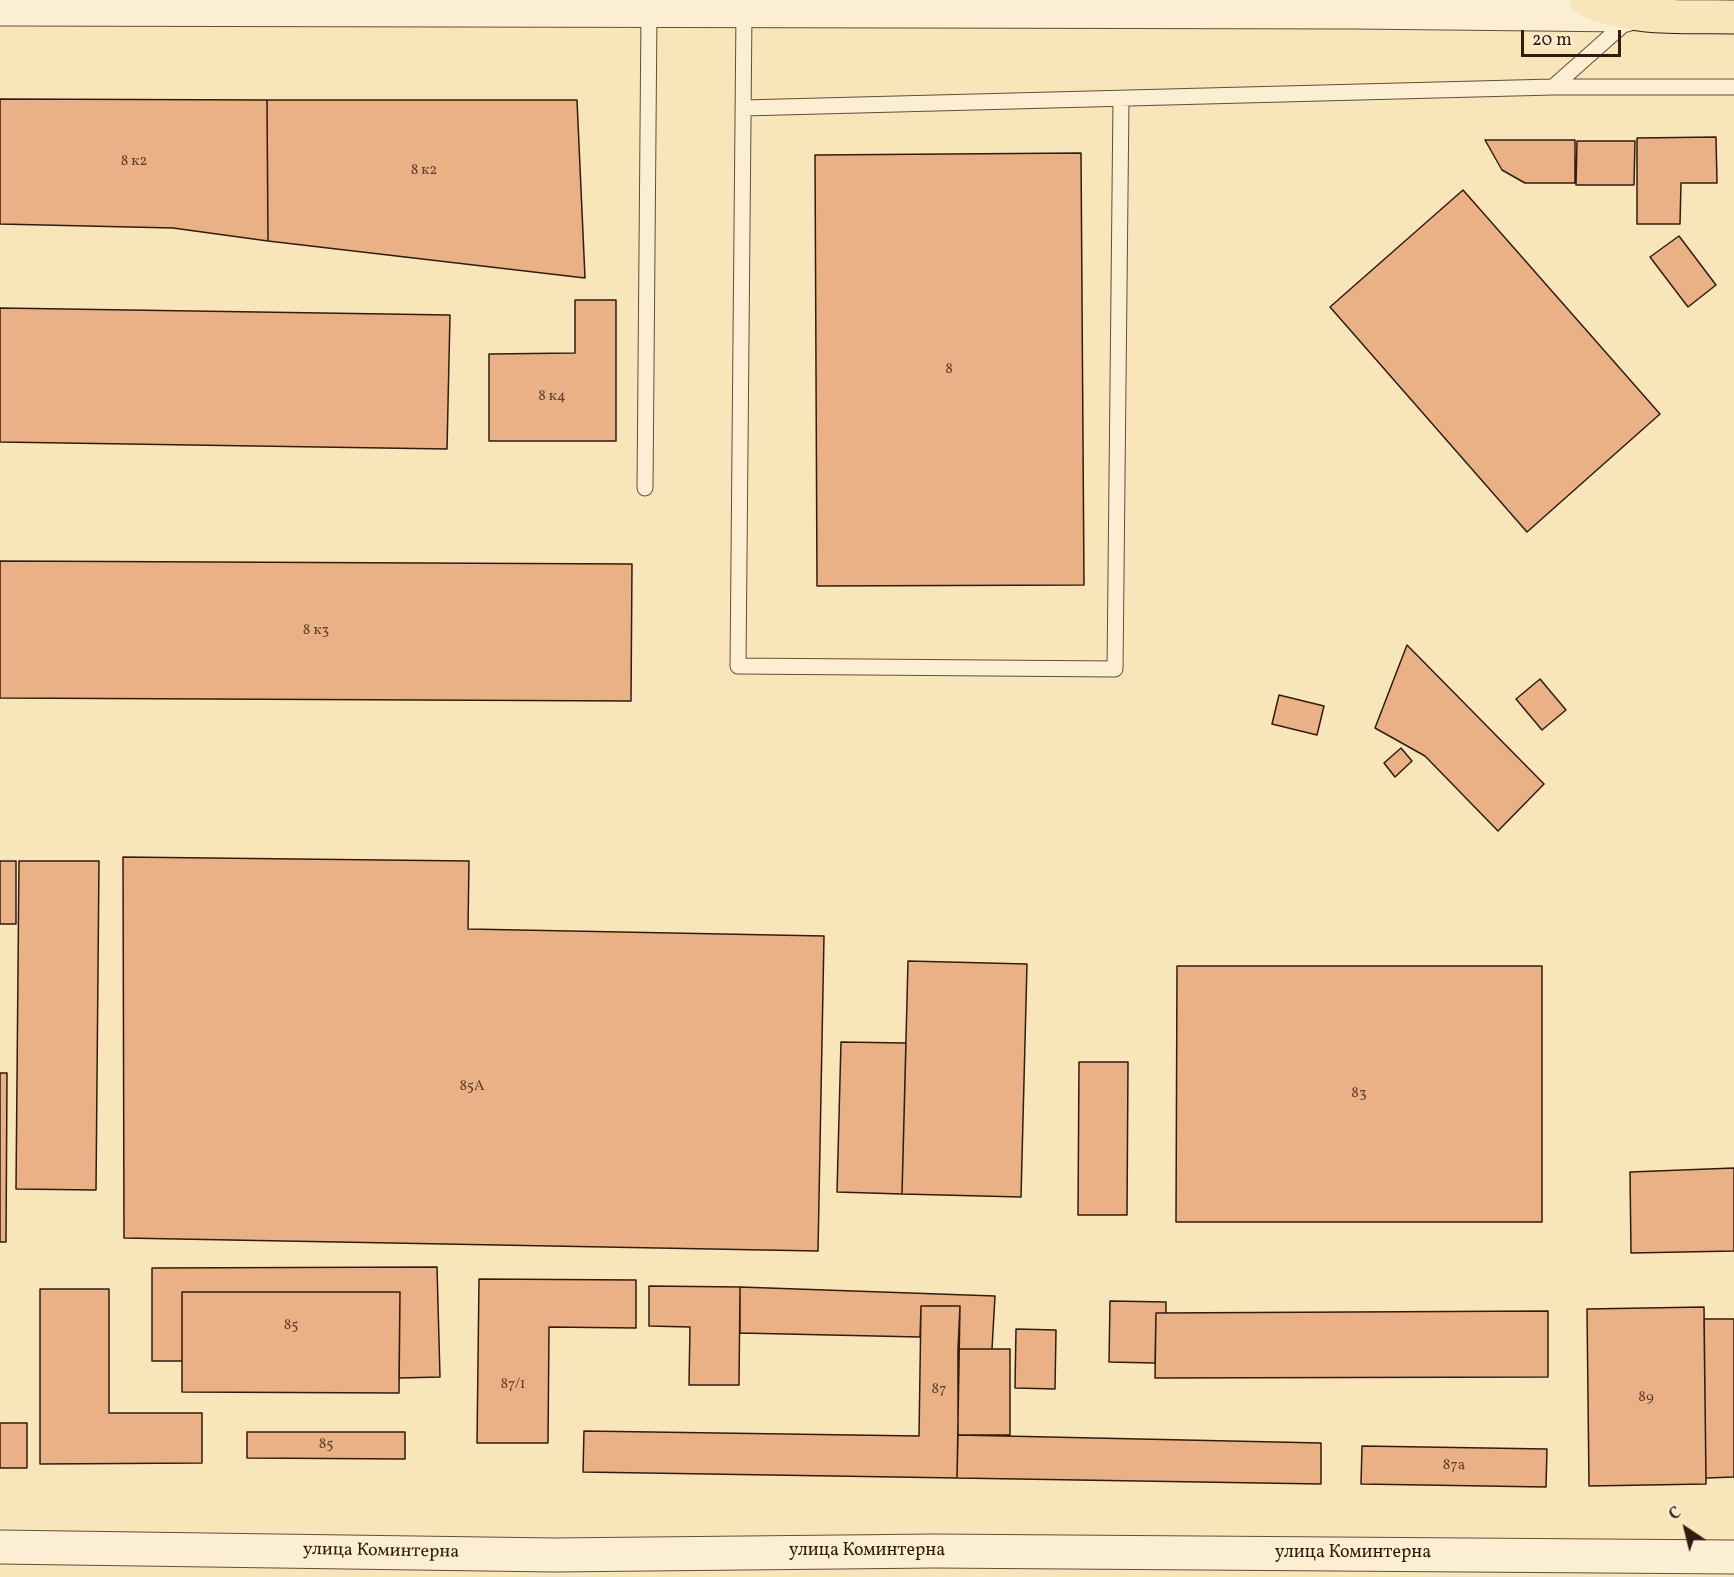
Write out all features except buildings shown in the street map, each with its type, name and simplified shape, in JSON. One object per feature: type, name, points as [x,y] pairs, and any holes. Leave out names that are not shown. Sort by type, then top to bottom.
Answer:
[{"type":"main road","points":[[1586,0],[1614,11],[1634,15],[1734,17]]},
{"type":"street","points":[[1355,12],[1390,8],[1415,0]]},
{"type":"street","points":[[0,9],[1355,12],[1634,15]]},
{"type":"street","name":"улица Коминтерна","points":[[0,1547],[554,1555],[934,1551],[1734,1557]]},
{"type":"lane","points":[[645,488],[650,11]]},
{"type":"lane","points":[[744,11],[738,666],[1115,669],[1121,99]]},
{"type":"lane","points":[[1553,87],[1634,15]]},
{"type":"lane","points":[[743,108],[1553,87],[1734,87]]}]
